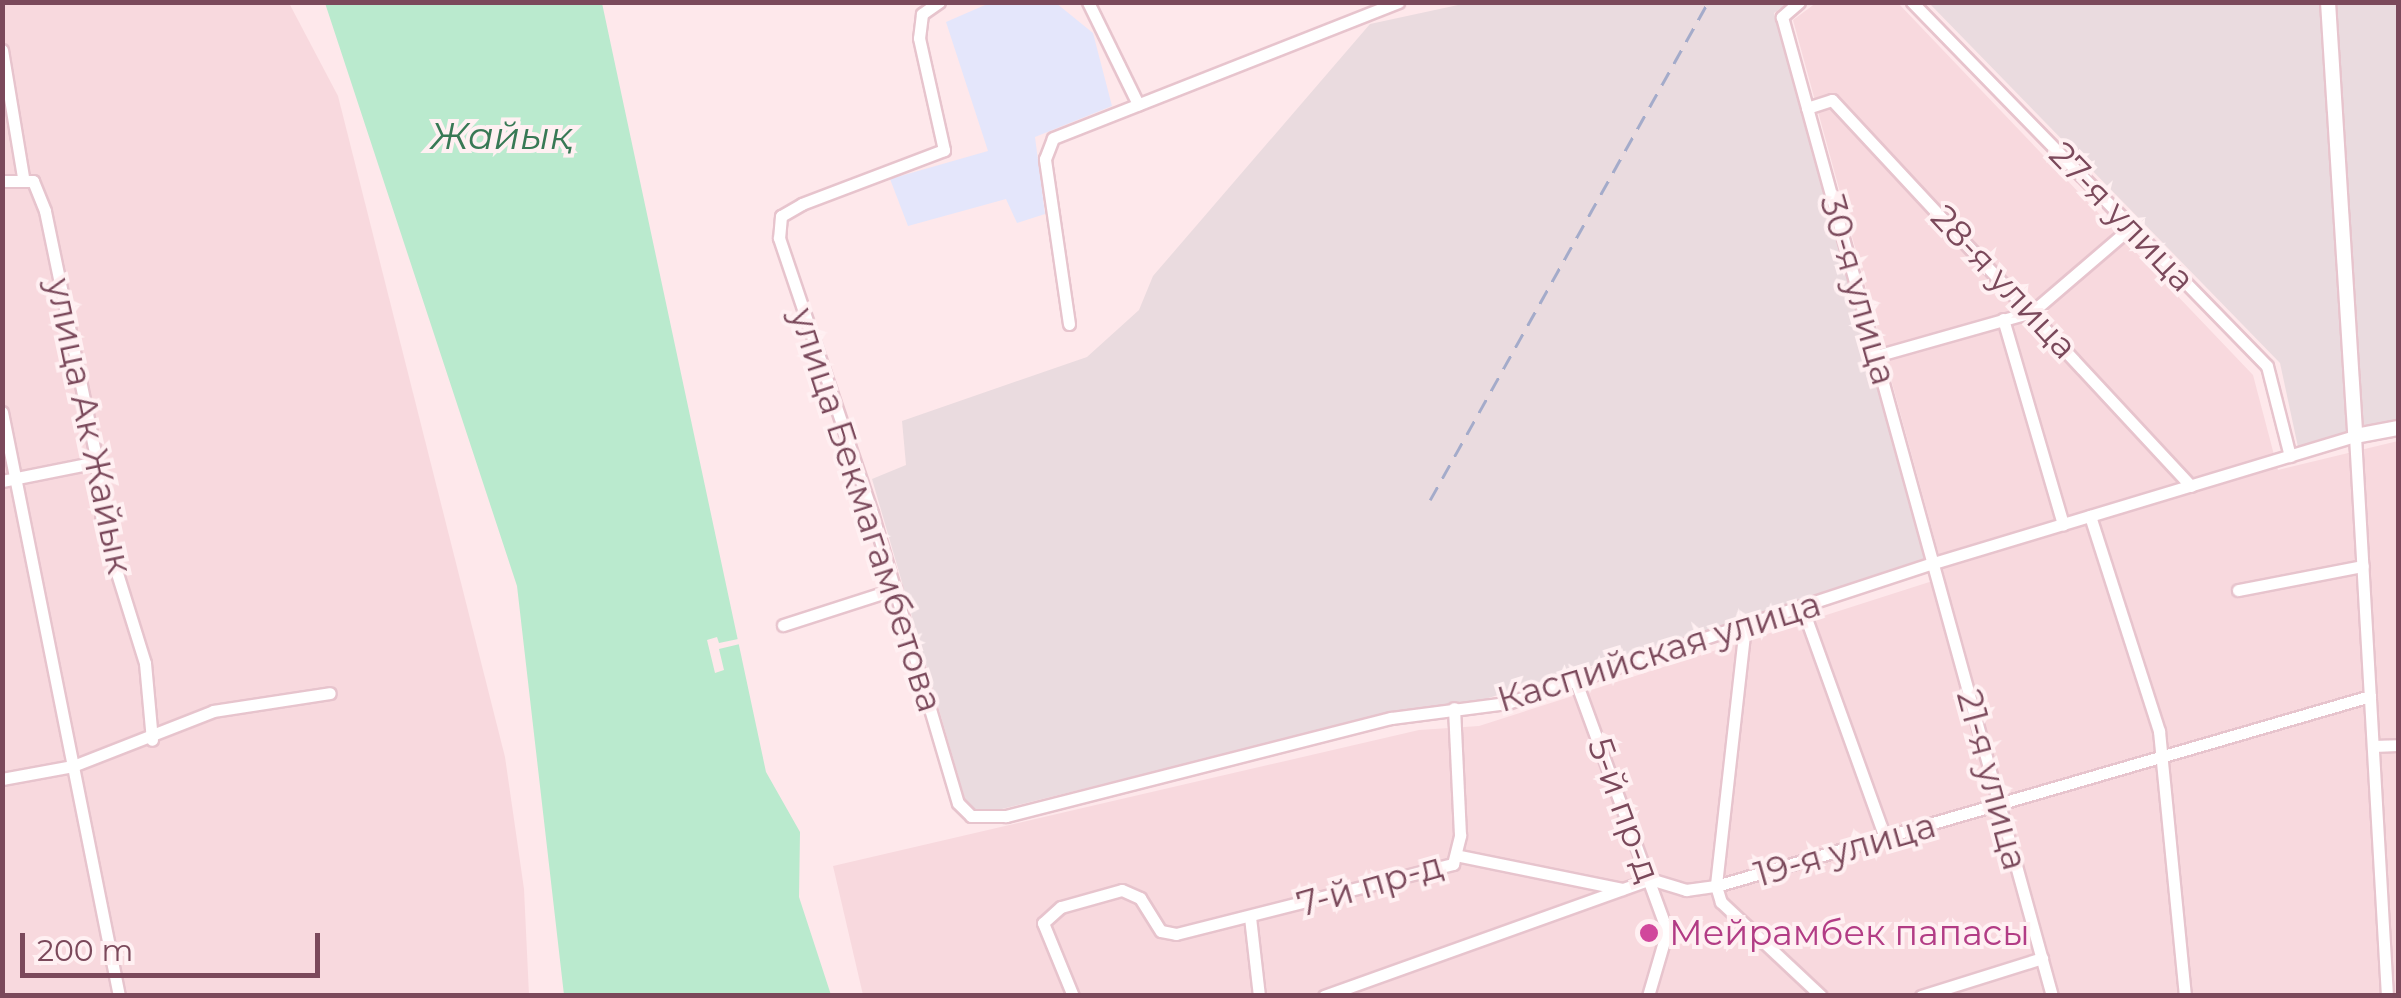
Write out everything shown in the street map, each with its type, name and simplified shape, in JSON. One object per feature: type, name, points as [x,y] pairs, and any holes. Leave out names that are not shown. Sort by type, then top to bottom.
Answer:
[{"type":"street","name":"улица Бекмагамбетова","points":[[939,2],[922,14],[919,38],[944,150],[852,180],[781,216],[779,238],[895,589],[958,803]]},
{"type":"street","points":[[1088,2],[1138,104]]},
{"type":"street","points":[[1069,324],[1045,159],[1053,138],[1398,2]]},
{"type":"street","name":"30-я улица","points":[[1800,2],[1782,16],[1934,563]]},
{"type":"street","name":"27-я улица","points":[[1912,2],[2268,366],[2290,456]]},
{"type":"street","points":[[2328,2],[2387,996]]},
{"type":"street","name":"улица Ак Жайык","points":[[2,50],[23,177],[32,181],[45,212],[96,462],[102,525],[145,664],[152,740]]},
{"type":"street","name":"28-я улица","points":[[1807,108],[1832,100],[2192,486]]},
{"type":"street","points":[[2,181],[23,177]]},
{"type":"street","points":[[1876,356],[2032,312],[2132,227]]},
{"type":"street","points":[[2004,319],[2064,524]]},
{"type":"street","points":[[2,412],[8,480],[120,996]]},
{"type":"street","points":[[2355,436],[2398,428]]},
{"type":"street","name":"Каспийская улица","points":[[958,803],[983,820],[1454,708],[1507,704],[1934,563],[2355,436]]},
{"type":"street","points":[[8,480],[96,462]]},
{"type":"street","points":[[2090,516],[2154,715],[2185,996]]},
{"type":"street","name":"21-я улица","points":[[1934,563],[2052,996]]},
{"type":"street","points":[[2238,590],[2363,566]]},
{"type":"street","points":[[783,625],[895,589]]},
{"type":"street","points":[[1802,607],[1884,837]]},
{"type":"street","points":[[1745,626],[1716,886],[1721,902],[1821,996]]},
{"type":"street","name":"5-й пр-д","points":[[1576,682],[1667,931],[1648,996]]},
{"type":"street","points":[[2,779],[72,766],[152,740],[214,711],[330,693]]},
{"type":"street","name":"19-я улица","points":[[1650,879],[1686,890],[1716,886],[2000,808],[2370,696]]},
{"type":"street","name":"7-й пр-д","points":[[1250,918],[1438,871],[1460,856],[1454,708]]},
{"type":"street","points":[[2373,746],[2398,745]]},
{"type":"street","points":[[1460,856],[1626,890]]},
{"type":"street","points":[[1324,996],[1650,879]]},
{"type":"street","points":[[1074,996],[1044,932],[1050,911],[1122,890],[1140,898],[1162,932],[1186,933],[1250,918],[1259,996]]},
{"type":"street","points":[[1921,996],[2042,958]]},
{"type":"shaded area","points":[[992,2],[1056,3],[1093,33],[1112,106],[1035,137],[1045,214],[1017,223],[1006,199],[908,226],[890,179],[988,151],[946,22]]},
{"type":"shaded area","points":[[1472,2],[1787,3],[1774,13],[1928,561],[1482,700],[1391,713],[978,815],[967,806],[872,479],[906,465],[902,421],[1087,357],[1139,310],[1153,276],[1370,24]]},
{"type":"shaded area","points":[[2,3],[289,3],[338,96],[505,757],[524,889],[529,995],[3,995]]},
{"type":"shaded area","points":[[1816,3],[1898,3],[2253,375],[2278,470],[2398,441],[2398,995],[863,995],[833,866],[1419,730],[1479,726],[1945,577],[1793,20]]},
{"type":"shaded area","points":[[1929,3],[2398,3],[2398,429],[2298,447],[2280,363]]},
{"type":"water","name":"Жайық","points":[[325,3],[602,3],[766,772],[800,832],[799,897],[831,995],[564,995],[517,586]]},
{"type":"pier","points":[[717,637],[719,643],[743,638],[744,643],[719,649],[724,670],[715,673],[707,640]]},
{"type":"railway","points":[[1430,500],[1708,2]]},
{"type":"place","name":"Мейрамбек папасы","points":[[1649,933]]}]
